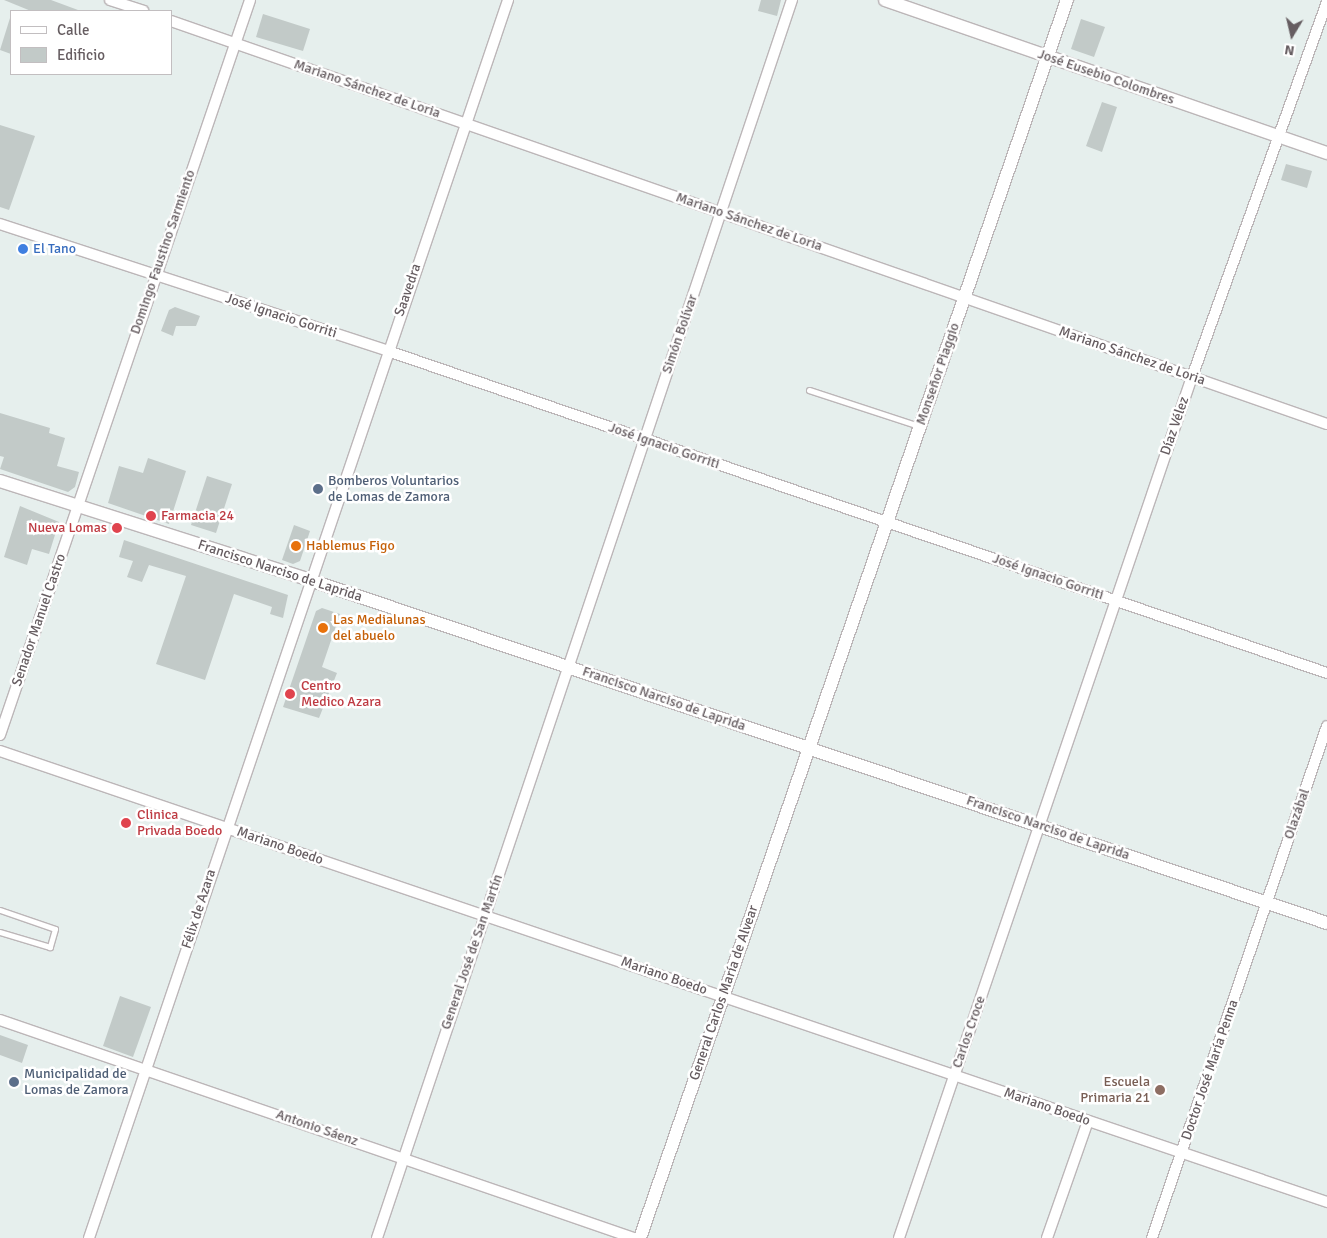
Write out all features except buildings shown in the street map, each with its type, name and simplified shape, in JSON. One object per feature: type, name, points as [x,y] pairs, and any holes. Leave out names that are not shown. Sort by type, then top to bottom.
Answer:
[{"type":"street","points":[[110,0],[127,3],[141,10]]},
{"type":"street","name":"Domingo Faustino Sarmiento","points":[[77,505],[250,0]]},
{"type":"street","name":"Saavedra","points":[[310,580],[508,0]]},
{"type":"street","name":"Simón Bolívar","points":[[568,667],[792,0]]},
{"type":"street","name":"José Eusebio Colombres","points":[[885,0],[1327,153]]},
{"type":"street","name":"Monseñor Piaggio","points":[[808,748],[1067,0]]},
{"type":"street","name":"Díaz Vélez","points":[[1040,826],[1192,377],[1327,1]]},
{"type":"street","name":"Mariano Sánchez de Loria","points":[[172,21],[1327,424]]},
{"type":"street","name":"José Ignacio Gorriti","points":[[0,224],[388,351],[1327,673]]},
{"type":"street","name":"Francisco Narciso de Laprida","points":[[0,480],[310,580],[1327,923]]},
{"type":"street","name":"Senador Manuel Castro","points":[[0,735],[77,505]]},
{"type":"street","name":"Félix de Azara","points":[[90,1238],[310,580]]},
{"type":"street","name":"General José de San Martín","points":[[377,1238],[568,667]]},
{"type":"street","name":"Olazábal","points":[[1266,902],[1327,726]]},
{"type":"street","name":"General Carlos María de Alvear","points":[[640,1238],[808,748]]},
{"type":"street","name":"Mariano Boedo","points":[[0,751],[1327,1202]]},
{"type":"street","name":"Carlos Croce","points":[[899,1238],[1040,826]]},
{"type":"street","name":"Doctor José María Penna","points":[[1152,1238],[1266,902]]},
{"type":"street","name":"Antonio Sáenz","points":[[0,1020],[634,1238]]},
{"type":"street","points":[[1047,1238],[1088,1121]]},
{"type":"lane","points":[[809,390],[920,426]]},
{"type":"lane","points":[[0,910],[55,929],[50,947],[0,932]]},
{"type":"place","name":"El Tano","points":[[23,249]]},
{"type":"place","name":"Bomberos Voluntarios de Lomas de Zamora","points":[[318,489]]},
{"type":"place","name":"Farmacia 24","points":[[151,516]]},
{"type":"place","name":"Nueva Lomas","points":[[117,528]]},
{"type":"place","name":"Hablemus Figo","points":[[296,546]]},
{"type":"place","name":"Las Medialunas del abuelo","points":[[323,628]]},
{"type":"place","name":"Centro Medico Azara","points":[[290,694]]},
{"type":"place","name":"Clinica Privada Boedo","points":[[126,823]]},
{"type":"place","name":"Municipalidad de Lomas de Zamora","points":[[14,1082]]},
{"type":"place","name":"Escuela Primaria 21","points":[[1160,1090]]}]
